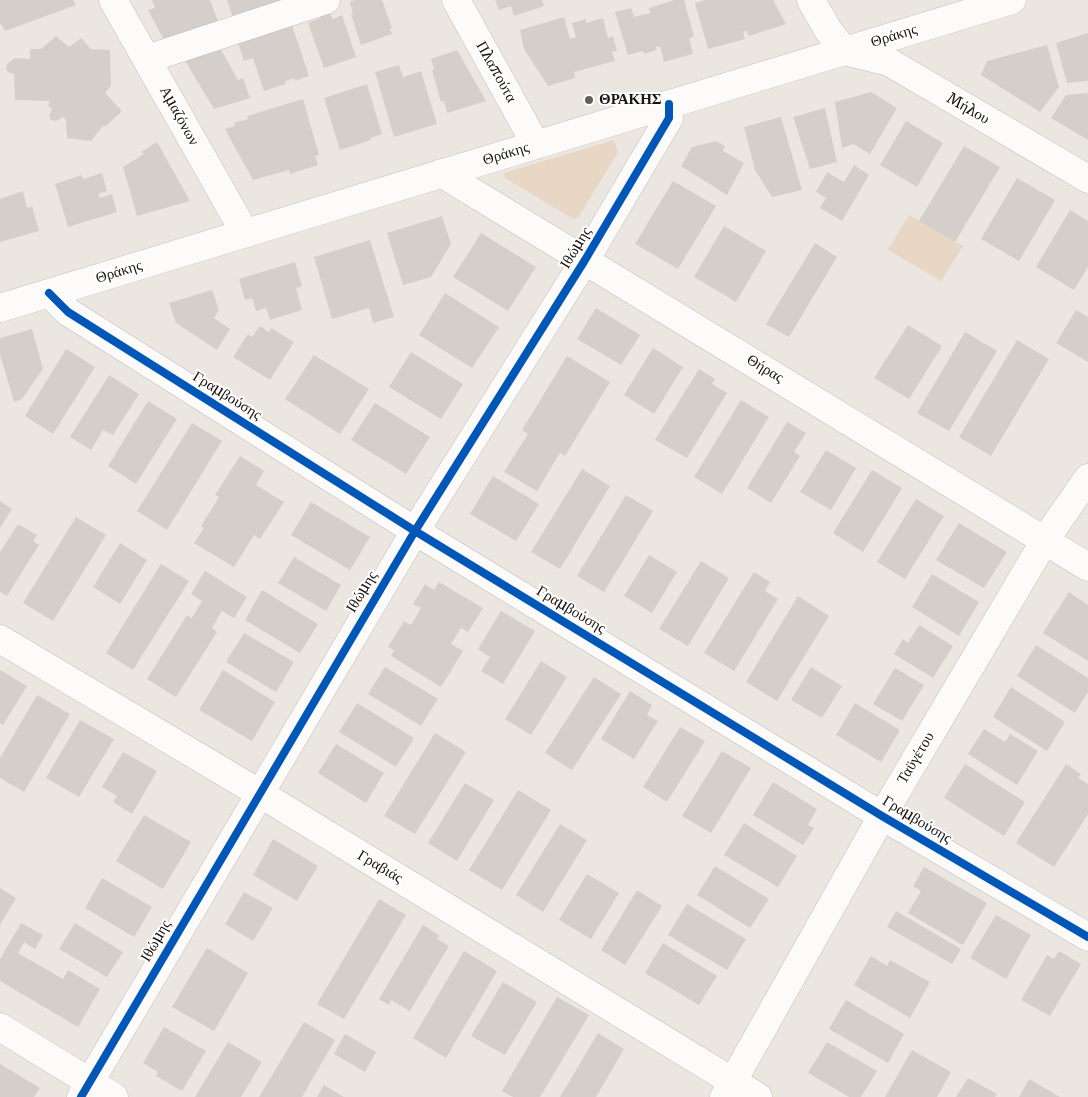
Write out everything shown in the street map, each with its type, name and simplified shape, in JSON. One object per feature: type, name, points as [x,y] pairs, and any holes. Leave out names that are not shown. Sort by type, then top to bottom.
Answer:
[{"type":"street","name":"Αμαζόνων","points":[[113,0],[245,233]]},
{"type":"street","points":[[147,59],[326,0]]},
{"type":"street","name":"Πλαπούτα","points":[[456,0],[536,145]]},
{"type":"street","points":[[811,0],[828,30],[844,51]]},
{"type":"street","name":"Θράκης","points":[[0,308],[1012,0]]},
{"type":"street","name":"Μήλου","points":[[844,51],[888,62],[1088,179]]},
{"type":"street","name":"Ιθώμης","points":[[85,1090],[415,531],[585,260],[669,118],[669,104]]},
{"type":"street","name":"Θήρας","points":[[441,174],[1088,567]]},
{"type":"street","name":"Γραμβούσης","points":[[49,293],[68,312],[415,531],[882,816],[1088,937]]},
{"type":"street","name":"Ταϋγέτου","points":[[728,1090],[882,816],[1045,540],[1088,478]]},
{"type":"street","name":"Γραβιάς","points":[[0,639],[259,793],[728,1090],[758,1097]]},
{"type":"street","points":[[0,1027],[85,1090],[114,1097]]},
{"type":"shaded area","points":[[614,140],[618,152],[578,218],[573,219],[505,178],[504,173]]},
{"type":"shaded area","points":[[909,215],[963,246],[941,281],[888,250]]},
{"type":"building","points":[[0,0],[73,0],[76,5],[5,31],[0,23]]},
{"type":"building","points":[[152,0],[210,0],[219,24],[165,42],[148,10],[155,8]]},
{"type":"building","points":[[227,0],[285,0],[233,18]]},
{"type":"building","points":[[355,0],[382,0],[392,28],[390,29],[392,34],[361,45],[351,14],[353,14],[350,2]]},
{"type":"building","points":[[495,0],[542,0],[544,6],[514,16],[511,6],[499,10]]},
{"type":"building","points":[[674,0],[684,0],[694,36],[689,38],[693,54],[664,62],[660,46],[656,47],[657,50],[644,54],[643,51],[628,55],[615,12],[631,8],[634,17],[650,13],[649,8]]},
{"type":"building","points":[[705,0],[773,0],[786,24],[749,36],[746,31],[743,31],[745,39],[708,49],[695,3]]},
{"type":"building","points":[[329,12],[333,19],[342,15],[356,57],[324,68],[308,23],[320,18],[319,13]]},
{"type":"building","points":[[564,17],[570,39],[576,37],[572,23],[586,19],[586,23],[603,18],[608,38],[613,36],[617,51],[612,52],[615,61],[574,72],[575,78],[548,86],[524,49],[520,30]]},
{"type":"building","points":[[290,19],[309,76],[295,81],[294,78],[285,81],[286,84],[264,91],[253,58],[244,61],[236,37]]},
{"type":"building","points":[[1088,33],[1088,81],[1067,83],[1056,43]]},
{"type":"building","points":[[56,36],[69,47],[81,38],[91,49],[110,50],[111,86],[105,93],[122,111],[106,126],[103,126],[91,141],[67,138],[66,120],[63,117],[56,121],[51,120],[49,115],[52,109],[48,106],[50,101],[15,100],[14,74],[8,72],[6,69],[7,64],[15,58],[30,59],[30,49],[41,49]]},
{"type":"building","points":[[1047,45],[1059,87],[1040,112],[981,75],[987,61]]},
{"type":"building","points":[[219,46],[238,80],[243,78],[250,98],[214,109],[184,59]]},
{"type":"building","points":[[457,50],[486,101],[447,113],[444,101],[441,102],[432,70],[434,69],[431,59]]},
{"type":"building","points":[[399,65],[403,77],[421,71],[437,124],[394,137],[375,72]]},
{"type":"building","points":[[367,84],[382,134],[370,138],[371,140],[340,150],[324,98]]},
{"type":"building","points":[[871,92],[897,108],[870,154],[853,144],[842,148],[835,102]]},
{"type":"building","points":[[1088,93],[1088,140],[1051,118],[1066,95]]},
{"type":"building","points":[[303,99],[319,155],[315,156],[318,165],[290,174],[289,170],[253,180],[225,129],[235,126],[234,123],[248,119],[247,116]]},
{"type":"building","points":[[825,108],[837,162],[810,169],[793,117]]},
{"type":"building","points":[[781,117],[802,190],[772,197],[755,170],[744,127]]},
{"type":"building","points":[[906,121],[943,143],[917,187],[880,165]]},
{"type":"building","points":[[716,141],[725,146],[723,151],[744,163],[727,195],[681,166],[692,147]]},
{"type":"building","points":[[157,142],[190,201],[137,216],[123,167],[144,154],[141,152]]},
{"type":"building","points":[[964,146],[1000,167],[955,242],[919,221]]},
{"type":"building","points":[[854,165],[869,175],[842,221],[820,208],[826,198],[816,192],[827,172],[844,182]]},
{"type":"building","points":[[102,173],[107,191],[98,194],[100,198],[112,194],[117,212],[68,227],[55,184],[82,175],[83,179]]},
{"type":"building","points":[[1017,178],[1055,200],[1019,261],[981,239]]},
{"type":"building","points":[[673,181],[716,206],[678,269],[635,244]]},
{"type":"building","points":[[23,191],[27,208],[32,206],[39,231],[0,242],[0,199]]},
{"type":"building","points":[[1070,210],[1088,221],[1088,267],[1074,290],[1036,267]]},
{"type":"building","points":[[442,216],[451,244],[431,277],[403,285],[387,233]]},
{"type":"building","points":[[724,226],[766,251],[736,302],[694,277]]},
{"type":"building","points":[[481,233],[536,267],[508,311],[453,277]]},
{"type":"building","points":[[370,240],[394,317],[373,323],[369,308],[332,319],[314,257]]},
{"type":"building","points":[[815,243],[837,257],[789,337],[766,324]]},
{"type":"building","points":[[295,262],[302,286],[296,288],[302,310],[270,320],[266,308],[256,311],[252,298],[245,300],[239,279]]},
{"type":"building","points":[[212,290],[219,310],[214,318],[230,329],[217,350],[176,323],[169,303]]},
{"type":"building","points":[[445,293],[499,327],[472,368],[419,335]]},
{"type":"building","points":[[596,308],[640,335],[621,365],[577,339]]},
{"type":"building","points":[[1076,310],[1088,317],[1088,362],[1056,343]]},
{"type":"building","points":[[908,325],[942,346],[909,399],[874,378]]},
{"type":"building","points":[[260,326],[269,332],[271,328],[294,342],[270,380],[233,357],[248,334],[252,337]]},
{"type":"building","points":[[32,329],[43,369],[22,399],[14,402],[0,354],[0,338]]},
{"type":"building","points":[[965,332],[997,351],[949,431],[917,413]]},
{"type":"building","points":[[1017,340],[1049,359],[991,456],[959,437]]},
{"type":"building","points":[[653,348],[683,367],[654,414],[624,395]]},
{"type":"building","points":[[66,349],[95,367],[53,434],[25,416]]},
{"type":"building","points":[[411,352],[463,384],[441,419],[389,387]]},
{"type":"building","points":[[314,355],[369,389],[340,434],[285,399]]},
{"type":"building","points":[[567,356],[610,382],[565,456],[560,453],[537,491],[504,472],[528,434],[522,430]]},
{"type":"building","points":[[699,369],[715,379],[712,384],[727,393],[687,458],[655,440]]},
{"type":"building","points":[[109,375],[139,394],[113,435],[103,430],[91,450],[70,437]]},
{"type":"building","points":[[741,400],[769,417],[722,494],[694,477]]},
{"type":"building","points":[[148,401],[177,419],[136,484],[108,466]]},
{"type":"building","points":[[375,403],[430,437],[406,474],[351,440]]},
{"type":"building","points":[[787,422],[806,433],[794,452],[800,456],[771,503],[747,488]]},
{"type":"building","points":[[192,423],[222,441],[167,530],[137,511]]},
{"type":"building","points":[[826,450],[856,468],[831,510],[800,492]]},
{"type":"building","points":[[240,456],[264,471],[256,485],[284,502],[260,539],[254,535],[234,567],[194,543],[204,528],[201,526],[219,497],[215,495]]},
{"type":"building","points":[[582,469],[610,486],[560,569],[531,552]]},
{"type":"building","points":[[872,470],[902,488],[863,552],[833,533]]},
{"type":"building","points":[[493,476],[539,504],[516,541],[470,514]]},
{"type":"building","points":[[626,495],[653,511],[604,592],[577,576]]},
{"type":"building","points":[[916,499],[944,516],[905,579],[877,562]]},
{"type":"building","points":[[0,501],[12,509],[0,528]]},
{"type":"building","points":[[311,502],[370,537],[350,570],[291,535]]},
{"type":"building","points":[[76,517],[106,535],[53,621],[23,603]]},
{"type":"building","points":[[959,523],[1007,552],[984,588],[936,560]]},
{"type":"building","points":[[18,524],[37,535],[33,541],[39,545],[7,596],[0,592],[0,552]]},
{"type":"building","points":[[120,543],[147,560],[120,604],[93,587]]},
{"type":"building","points":[[649,555],[677,572],[652,613],[624,596]]},
{"type":"building","points":[[294,557],[341,585],[326,611],[278,583]]},
{"type":"building","points":[[701,561],[729,578],[688,646],[659,629]]},
{"type":"building","points":[[161,564],[189,581],[133,670],[106,653]]},
{"type":"building","points":[[205,571],[247,597],[234,618],[222,611],[212,628],[217,632],[176,697],[147,679],[187,615],[192,618],[202,601],[191,594]]},
{"type":"building","points":[[754,572],[770,582],[765,591],[778,599],[734,671],[704,653]]},
{"type":"building","points":[[932,574],[979,602],[959,636],[912,607]]},
{"type":"building","points":[[439,582],[483,608],[468,632],[461,628],[451,644],[463,651],[441,687],[391,656],[394,650],[388,647],[404,621],[411,625],[421,608],[413,604],[425,584],[434,590]]},
{"type":"building","points":[[262,590],[318,624],[300,653],[245,620]]},
{"type":"building","points":[[1069,592],[1088,605],[1088,661],[1043,633]]},
{"type":"building","points":[[798,596],[829,616],[777,701],[746,682]]},
{"type":"building","points":[[501,611],[535,631],[503,684],[481,671],[490,657],[478,649]]},
{"type":"building","points":[[919,625],[953,646],[933,678],[894,654],[903,639],[908,643]]},
{"type":"building","points":[[244,633],[294,662],[276,692],[226,662]]},
{"type":"building","points":[[1036,645],[1088,678],[1088,692],[1075,713],[1017,676]]},
{"type":"building","points":[[541,661],[567,677],[531,735],[505,719]]},
{"type":"building","points":[[385,667],[438,699],[421,726],[368,694]]},
{"type":"building","points":[[811,667],[842,686],[822,718],[791,700]]},
{"type":"building","points":[[895,668],[924,685],[902,721],[873,704]]},
{"type":"building","points":[[0,670],[27,686],[3,725],[0,723]]},
{"type":"building","points":[[223,670],[275,702],[252,741],[199,710]]},
{"type":"building","points":[[594,677],[621,694],[572,770],[545,753]]},
{"type":"building","points":[[1011,687],[1065,722],[1047,751],[993,717]]},
{"type":"building","points":[[630,691],[652,705],[647,715],[658,721],[634,759],[601,739]]},
{"type":"building","points":[[37,695],[70,714],[24,792],[0,778],[0,758]]},
{"type":"building","points":[[357,703],[414,738],[396,767],[339,732]]},
{"type":"building","points":[[855,703],[900,730],[881,762],[836,735]]},
{"type":"building","points":[[80,720],[114,739],[79,797],[46,778]]},
{"type":"building","points":[[680,727],[705,741],[667,802],[643,787]]},
{"type":"building","points":[[984,729],[1005,742],[1010,734],[1038,751],[1017,785],[968,754]]},
{"type":"building","points":[[435,733],[466,752],[415,834],[384,816]]},
{"type":"building","points":[[336,744],[384,773],[366,803],[318,773]]},
{"type":"building","points":[[722,751],[751,768],[711,833],[682,816]]},
{"type":"building","points":[[123,752],[157,771],[132,814],[113,802],[117,796],[102,787]]},
{"type":"building","points":[[965,764],[1025,802],[1004,836],[944,798]]},
{"type":"building","points":[[1066,764],[1081,774],[1078,778],[1088,784],[1088,814],[1054,867],[1016,843]]},
{"type":"building","points":[[773,782],[817,809],[808,825],[814,828],[803,845],[753,815]]},
{"type":"building","points":[[465,783],[494,800],[457,861],[428,843]]},
{"type":"building","points":[[518,790],[551,810],[502,890],[469,870]]},
{"type":"building","points":[[144,815],[191,842],[163,889],[116,861]]},
{"type":"building","points":[[744,823],[797,856],[778,887],[724,855]]},
{"type":"building","points":[[560,824],[587,840],[543,912],[516,895]]},
{"type":"building","points":[[273,839],[318,866],[297,901],[253,875]]},
{"type":"building","points":[[715,866],[769,899],[750,928],[697,895]]},
{"type":"building","points":[[924,867],[987,903],[963,945],[908,913],[921,891],[913,886]]},
{"type":"building","points":[[587,874],[619,893],[591,939],[559,920]]},
{"type":"building","points":[[102,878],[152,907],[134,937],[85,908]]},
{"type":"building","points":[[0,888],[16,898],[0,925]]},
{"type":"building","points":[[637,890],[662,906],[625,965],[601,950]]},
{"type":"building","points":[[244,892],[273,908],[253,941],[225,924]]},
{"type":"building","points":[[379,899],[406,915],[344,1019],[317,1004]]},
{"type":"building","points":[[687,904],[746,939],[727,970],[668,935]]},
{"type":"building","points":[[896,911],[961,949],[952,964],[887,927]]},
{"type":"building","points":[[996,915],[1031,935],[1006,979],[970,958]]},
{"type":"building","points":[[21,923],[43,935],[35,949],[24,942],[18,953],[63,979],[68,970],[100,989],[78,1027],[0,981],[0,959]]},
{"type":"building","points":[[75,923],[123,952],[107,977],[59,949]]},
{"type":"building","points":[[423,925],[439,935],[437,939],[449,946],[410,1011],[391,1000],[389,1005],[379,999]]},
{"type":"building","points":[[663,943],[717,976],[699,1005],[645,973]]},
{"type":"building","points":[[207,948],[248,973],[214,1031],[172,1007]]},
{"type":"building","points":[[464,951],[497,971],[446,1058],[413,1038]]},
{"type":"building","points":[[1059,951],[1081,964],[1050,1016],[1021,1000],[1047,955],[1054,959]]},
{"type":"building","points":[[871,956],[887,966],[890,960],[930,982],[910,1018],[854,985]]},
{"type":"building","points":[[503,982],[537,1002],[505,1055],[471,1036]]},
{"type":"building","points":[[557,997],[589,1015],[540,1097],[513,1097],[502,1091]]},
{"type":"building","points":[[846,1000],[904,1034],[888,1063],[829,1029]]},
{"type":"building","points":[[304,1022],[335,1040],[302,1097],[259,1097]]},
{"type":"building","points":[[164,1027],[206,1051],[182,1091],[156,1076],[158,1072],[143,1063]]},
{"type":"building","points":[[598,1033],[624,1049],[596,1097],[560,1097]]},
{"type":"building","points":[[345,1034],[376,1052],[365,1072],[334,1054]]},
{"type":"building","points":[[228,1042],[262,1062],[241,1097],[195,1097]]},
{"type":"building","points":[[827,1042],[877,1071],[861,1097],[849,1097],[808,1073]]},
{"type":"building","points":[[912,1050],[951,1072],[937,1097],[885,1097]]},
{"type":"building","points":[[0,1064],[40,1088],[34,1097],[0,1097]]},
{"type":"building","points":[[968,1078],[997,1094],[995,1097],[956,1097]]},
{"type":"building","points":[[1029,1079],[1060,1097],[1019,1097]]},
{"type":"building","points":[[324,1085],[344,1097],[317,1097]]},
{"type":"cycle path","points":[[81,1097],[415,531],[585,260],[669,118],[669,104]]},
{"type":"cycle path","points":[[49,293],[68,312],[415,531],[882,816],[1088,937]]},
{"type":"place","name":"ΘΡΑΚΗΣ","points":[[589,100]]}]
